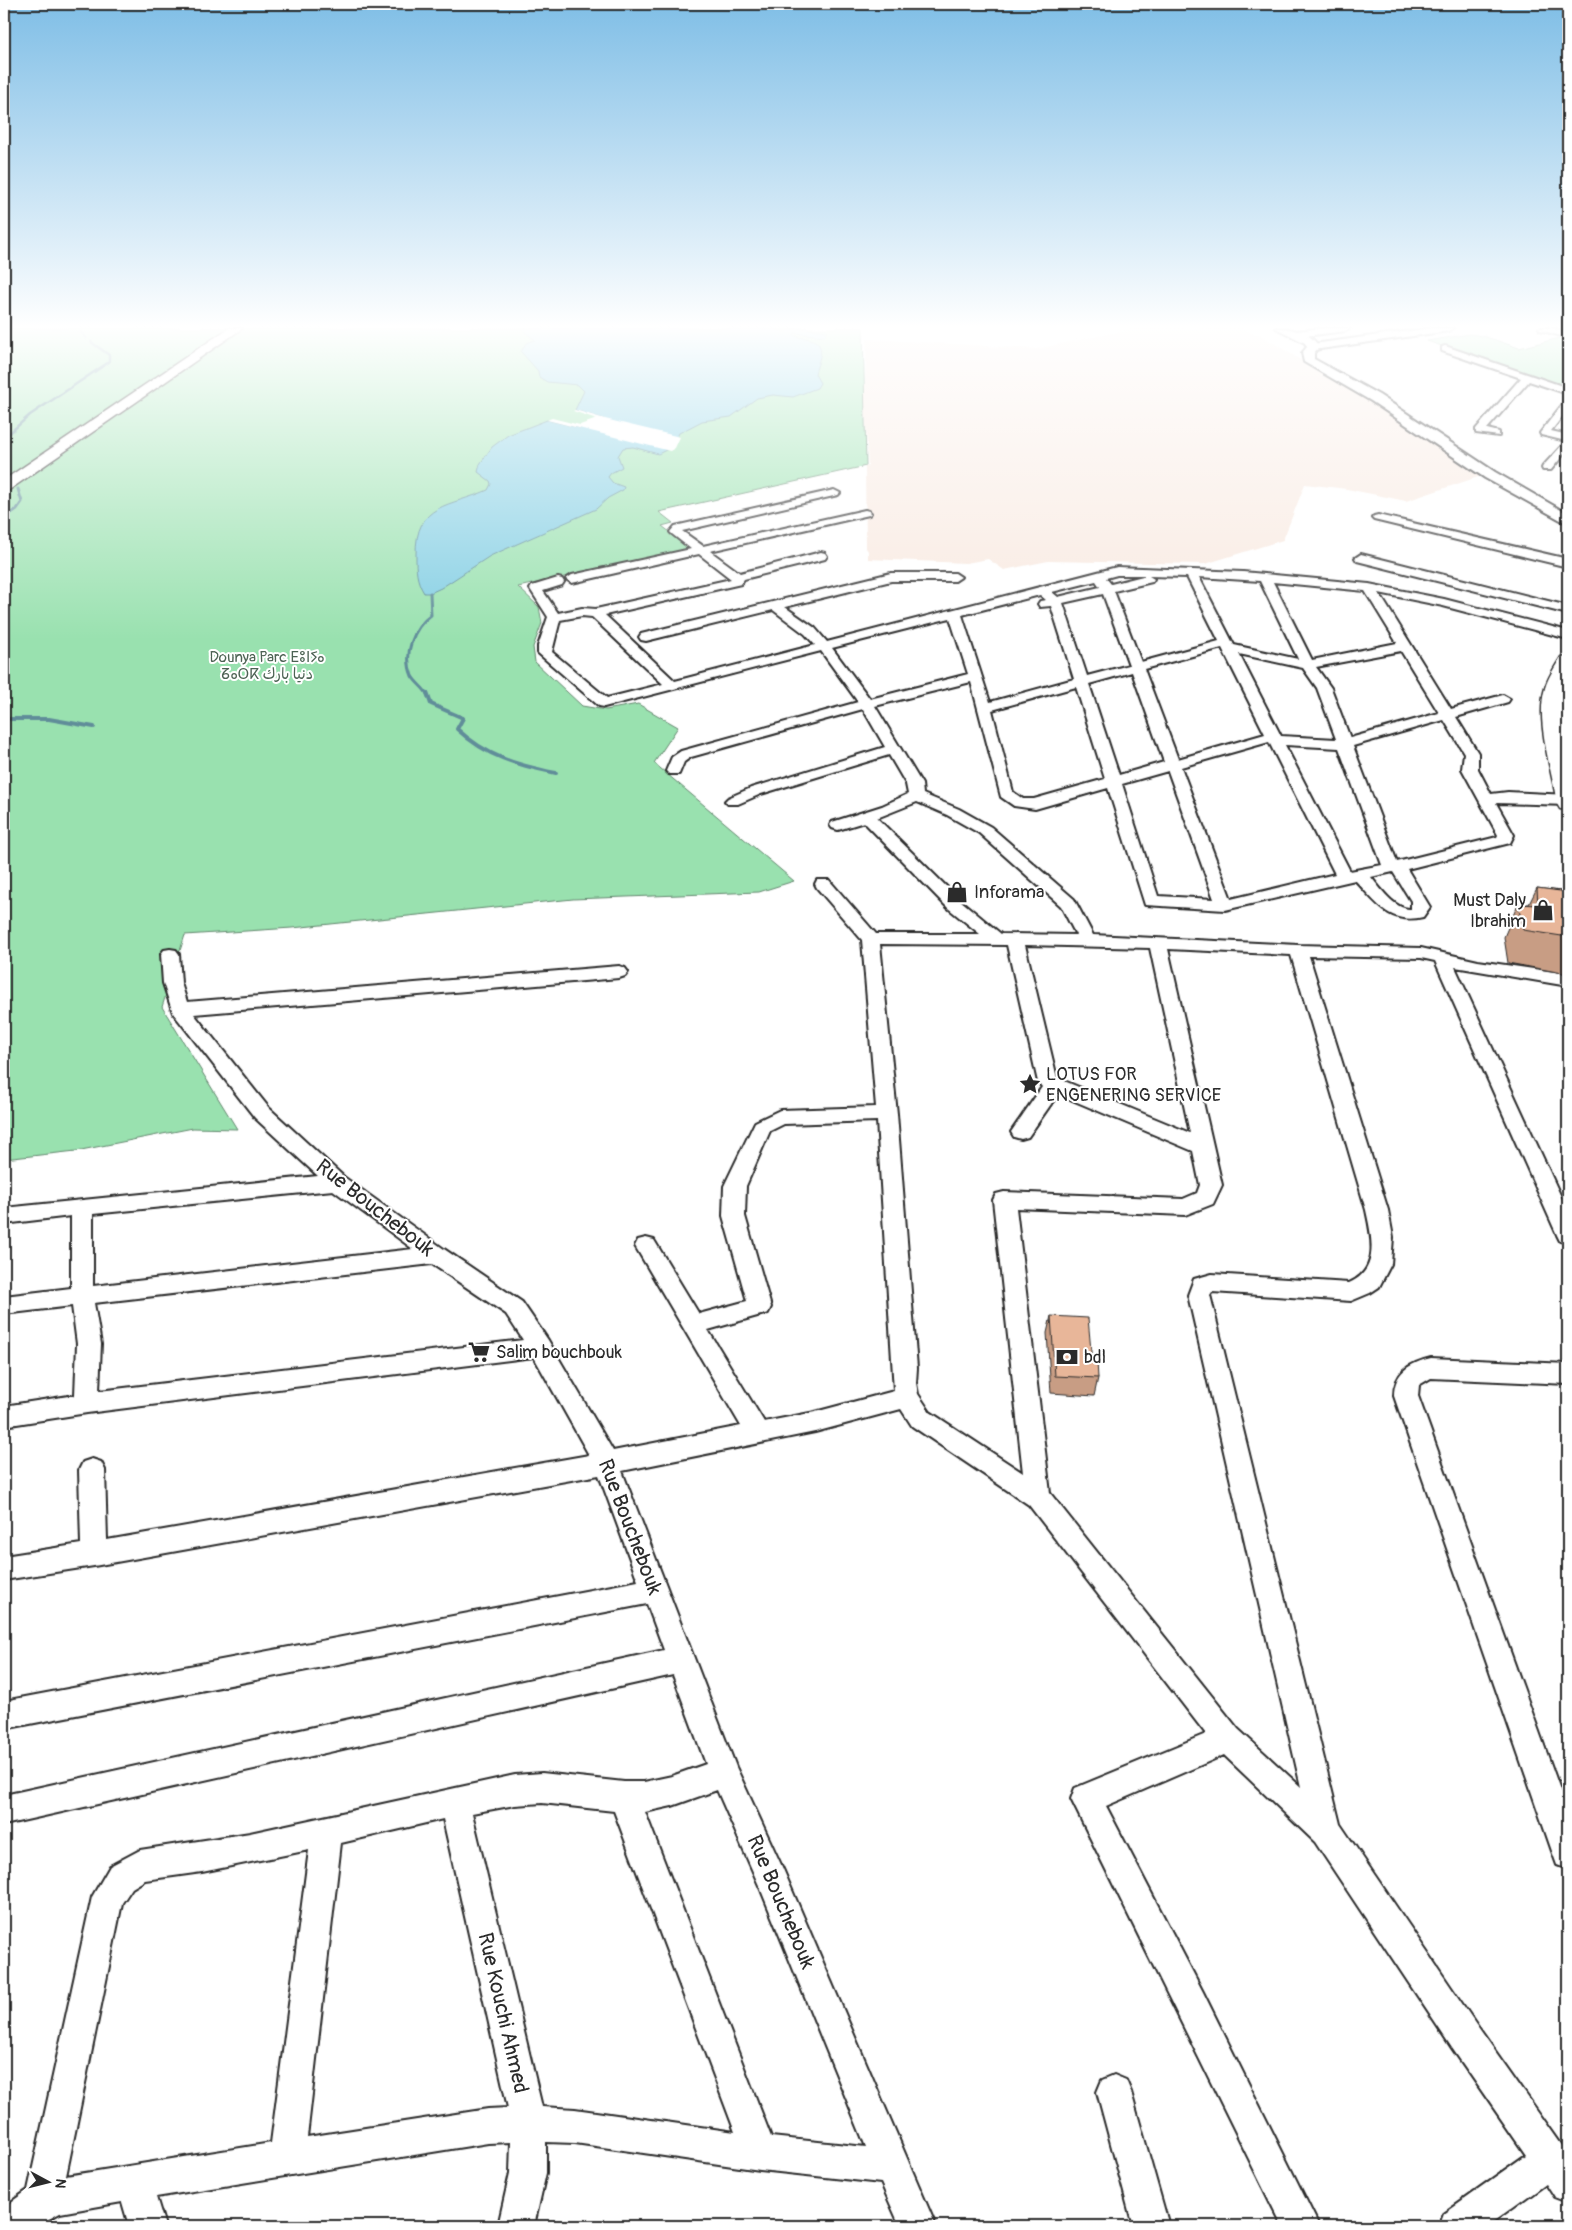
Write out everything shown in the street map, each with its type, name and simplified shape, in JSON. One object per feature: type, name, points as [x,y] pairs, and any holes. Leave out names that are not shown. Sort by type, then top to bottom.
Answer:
[{"type":"main road","points":[[4,487],[83,432]]},
{"type":"main road","points":[[1567,666],[1554,692],[1561,710],[1554,730],[1565,770],[1568,804]]},
{"type":"street","points":[[1426,432],[1490,475],[1568,520]]},
{"type":"street","points":[[1485,432],[1495,434]]},
{"type":"street","points":[[1546,432],[1568,438]]},
{"type":"street","points":[[1547,468],[1568,443]]},
{"type":"street","points":[[738,577],[676,532],[679,528],[834,493]]},
{"type":"street","points":[[572,579],[866,513]]},
{"type":"street","points":[[1378,518],[1568,563]]},
{"type":"street","points":[[554,617],[582,612],[596,613],[736,581],[738,577],[821,556]]},
{"type":"street","points":[[1361,558],[1568,610]]},
{"type":"street","points":[[826,650],[951,624],[1042,590],[1117,571],[1191,573],[1369,588],[1429,600],[1568,635]]},
{"type":"street","points":[[1030,608],[1162,576],[1191,573]]},
{"type":"street","points":[[1191,573],[1275,738],[1352,875],[1400,914],[1410,916],[1417,913],[1421,907],[1419,901],[1394,868],[1343,744],[1324,688],[1308,665],[1265,578]]},
{"type":"street","points":[[646,637],[891,576],[955,577]]},
{"type":"street","points":[[1099,576],[1107,588],[1225,905]]},
{"type":"street","points":[[558,582],[536,589],[554,617],[545,646],[546,653],[601,702],[608,703],[701,677],[951,624],[976,621]]},
{"type":"street","points":[[1042,590],[1056,601],[1151,901],[1225,905],[1352,875],[1394,868],[1504,840],[1506,835],[1485,800],[1470,769],[1471,753],[1369,588]]},
{"type":"street","points":[[775,605],[810,631],[866,704],[914,784],[916,796]]},
{"type":"street","points":[[596,613],[672,685]]},
{"type":"street","points":[[951,624],[976,676],[1006,794],[1019,803],[1035,804],[1171,764],[1275,738],[1343,744],[1503,699]]},
{"type":"street","points":[[983,708],[1135,667],[1227,645],[1308,665],[1404,646]]},
{"type":"street","points":[[674,770],[678,758],[686,754],[866,704],[976,676]]},
{"type":"street","points":[[733,801],[756,791],[892,749]]},
{"type":"street","points":[[838,826],[867,817],[916,796],[953,812],[985,830],[1068,903],[1087,940]]},
{"type":"street","points":[[1485,800],[1508,797],[1568,800]]},
{"type":"street","points":[[867,817],[954,904],[996,939]]},
{"type":"street","points":[[823,884],[871,939],[887,1114],[905,1368],[904,1383],[907,1397],[921,1419],[1038,1497],[1228,1739],[1326,1831],[1559,2172],[1457,2226]]},
{"type":"street","points":[[871,939],[1087,940],[1298,950],[1421,953],[1436,955],[1443,960],[1494,970],[1568,980]]},
{"type":"street","points":[[1015,940],[1048,1082],[1203,1147]]},
{"type":"street","points":[[1038,1497],[1004,1200],[1185,1207],[1206,1198],[1211,1186],[1158,944]]},
{"type":"street","points":[[1298,950],[1377,1210],[1383,1237],[1383,1259],[1371,1282],[1351,1292],[1212,1283],[1202,1285],[1199,1295],[1326,1831]]},
{"type":"street","name":"Rue Bouchebouk","points":[[170,954],[172,982],[180,1009],[262,1112],[337,1182],[436,1256],[514,1308],[540,1347],[608,1463],[724,1774],[772,1880],[918,2226]]},
{"type":"street","points":[[1443,960],[1568,1235]]},
{"type":"street","points":[[180,1009],[619,972]]},
{"type":"street","points":[[1021,1132],[1054,1084]]},
{"type":"street","points":[[694,1324],[760,1307],[734,1216],[736,1186],[762,1127],[780,1117],[887,1114]]},
{"type":"street","points":[[4,1216],[337,1182]]},
{"type":"street","points":[[82,1207],[82,1296],[89,1344],[87,1403]]},
{"type":"street","points":[[646,1246],[758,1433]]},
{"type":"street","points":[[4,1305],[436,1256]]},
{"type":"street","points":[[4,1416],[87,1403],[540,1347]]},
{"type":"street","points":[[1568,1374],[1431,1368],[1416,1372],[1410,1377],[1406,1389],[1410,1406],[1568,1854]]},
{"type":"street","points":[[4,1568],[94,1554],[608,1463],[815,1422],[907,1397]]},
{"type":"street","points":[[92,1470],[94,1554]]},
{"type":"street","points":[[4,1715],[654,1590]]},
{"type":"street","points":[[4,1810],[682,1660]]},
{"type":"street","points":[[1228,1739],[1086,1799],[1191,2004],[1301,2226]]},
{"type":"street","points":[[43,2200],[108,1897],[113,1886],[121,1877],[140,1865],[202,1857],[515,1790],[542,1788],[624,1797],[658,1794],[724,1774]]},
{"type":"street","points":[[624,1797],[760,2153]]},
{"type":"street","name":"Rue Kouchi Ahmed","points":[[454,1802],[529,2124],[528,2173],[516,2226]]},
{"type":"street","points":[[286,2158],[327,1830]]},
{"type":"street","points":[[1114,2092],[1152,2226]]},
{"type":"street","points":[[11,2226],[28,2210],[43,2200],[68,2193],[480,2127],[529,2124],[575,2126],[760,2153],[892,2168]]},
{"type":"street","points":[[134,2182],[147,2226]]},
{"type":"shaded area","points":[[866,432],[1419,432],[1481,476],[1406,501],[1347,489],[1305,484],[1283,540],[1205,564],[1048,561],[1004,570],[988,559],[966,563],[868,559],[866,548],[865,467],[868,466]]},
{"type":"green space","name":"Dounya Parc ⴹⵓⵏⵢⴰ ⵒⴰⵔⴽ دنيا بارك","points":[[4,432],[865,432],[866,466],[659,512],[673,523],[662,526],[692,549],[518,587],[539,607],[542,623],[533,647],[535,662],[582,706],[606,710],[638,704],[678,727],[654,763],[794,881],[759,892],[573,899],[292,928],[185,935],[162,1007],[237,1129],[193,1128],[76,1151],[4,1159]]},
{"type":"water","points":[[516,432],[681,432],[672,447],[658,454],[633,447],[623,448],[618,456],[622,467],[611,473],[608,477],[613,483],[624,487],[623,490],[608,498],[596,509],[490,556],[441,588],[430,593],[424,593],[418,579],[416,565],[417,538],[421,525],[437,509],[488,490],[491,484],[490,481],[478,472],[480,464],[492,447],[508,435]]},
{"type":"pier","points":[[595,432],[659,432],[680,437],[675,448],[670,451]]},
{"type":"building","points":[[1537,888],[1568,892],[1568,937],[1523,930],[1518,904],[1538,905]]},
{"type":"building","points":[[1051,1316],[1088,1318],[1092,1362],[1097,1362],[1098,1378],[1055,1376]]},
{"type":"waterway","points":[[4,438],[11,432]]},
{"type":"waterway","points":[[4,518],[17,509],[22,502],[18,489]]},
{"type":"waterway","points":[[427,694],[412,676],[409,668],[409,650],[419,627],[431,615],[430,593]]},
{"type":"waterway","points":[[427,693],[431,704],[463,718],[457,729],[480,747],[515,763],[556,773]]},
{"type":"waterway","points":[[4,719],[49,719],[94,727]]},
{"type":"place","name":"Inforama","points":[[957,892]]},
{"type":"place","name":"Must Daly Ibrahim","points":[[1543,910]]},
{"type":"place","name":"LOTUS FOR ENGENERING SERVICE","points":[[1030,1084]]},
{"type":"place","name":"Salim bouchbouk","points":[[479,1352]]},
{"type":"place","name":"bdl","points":[[1067,1357]]}]
